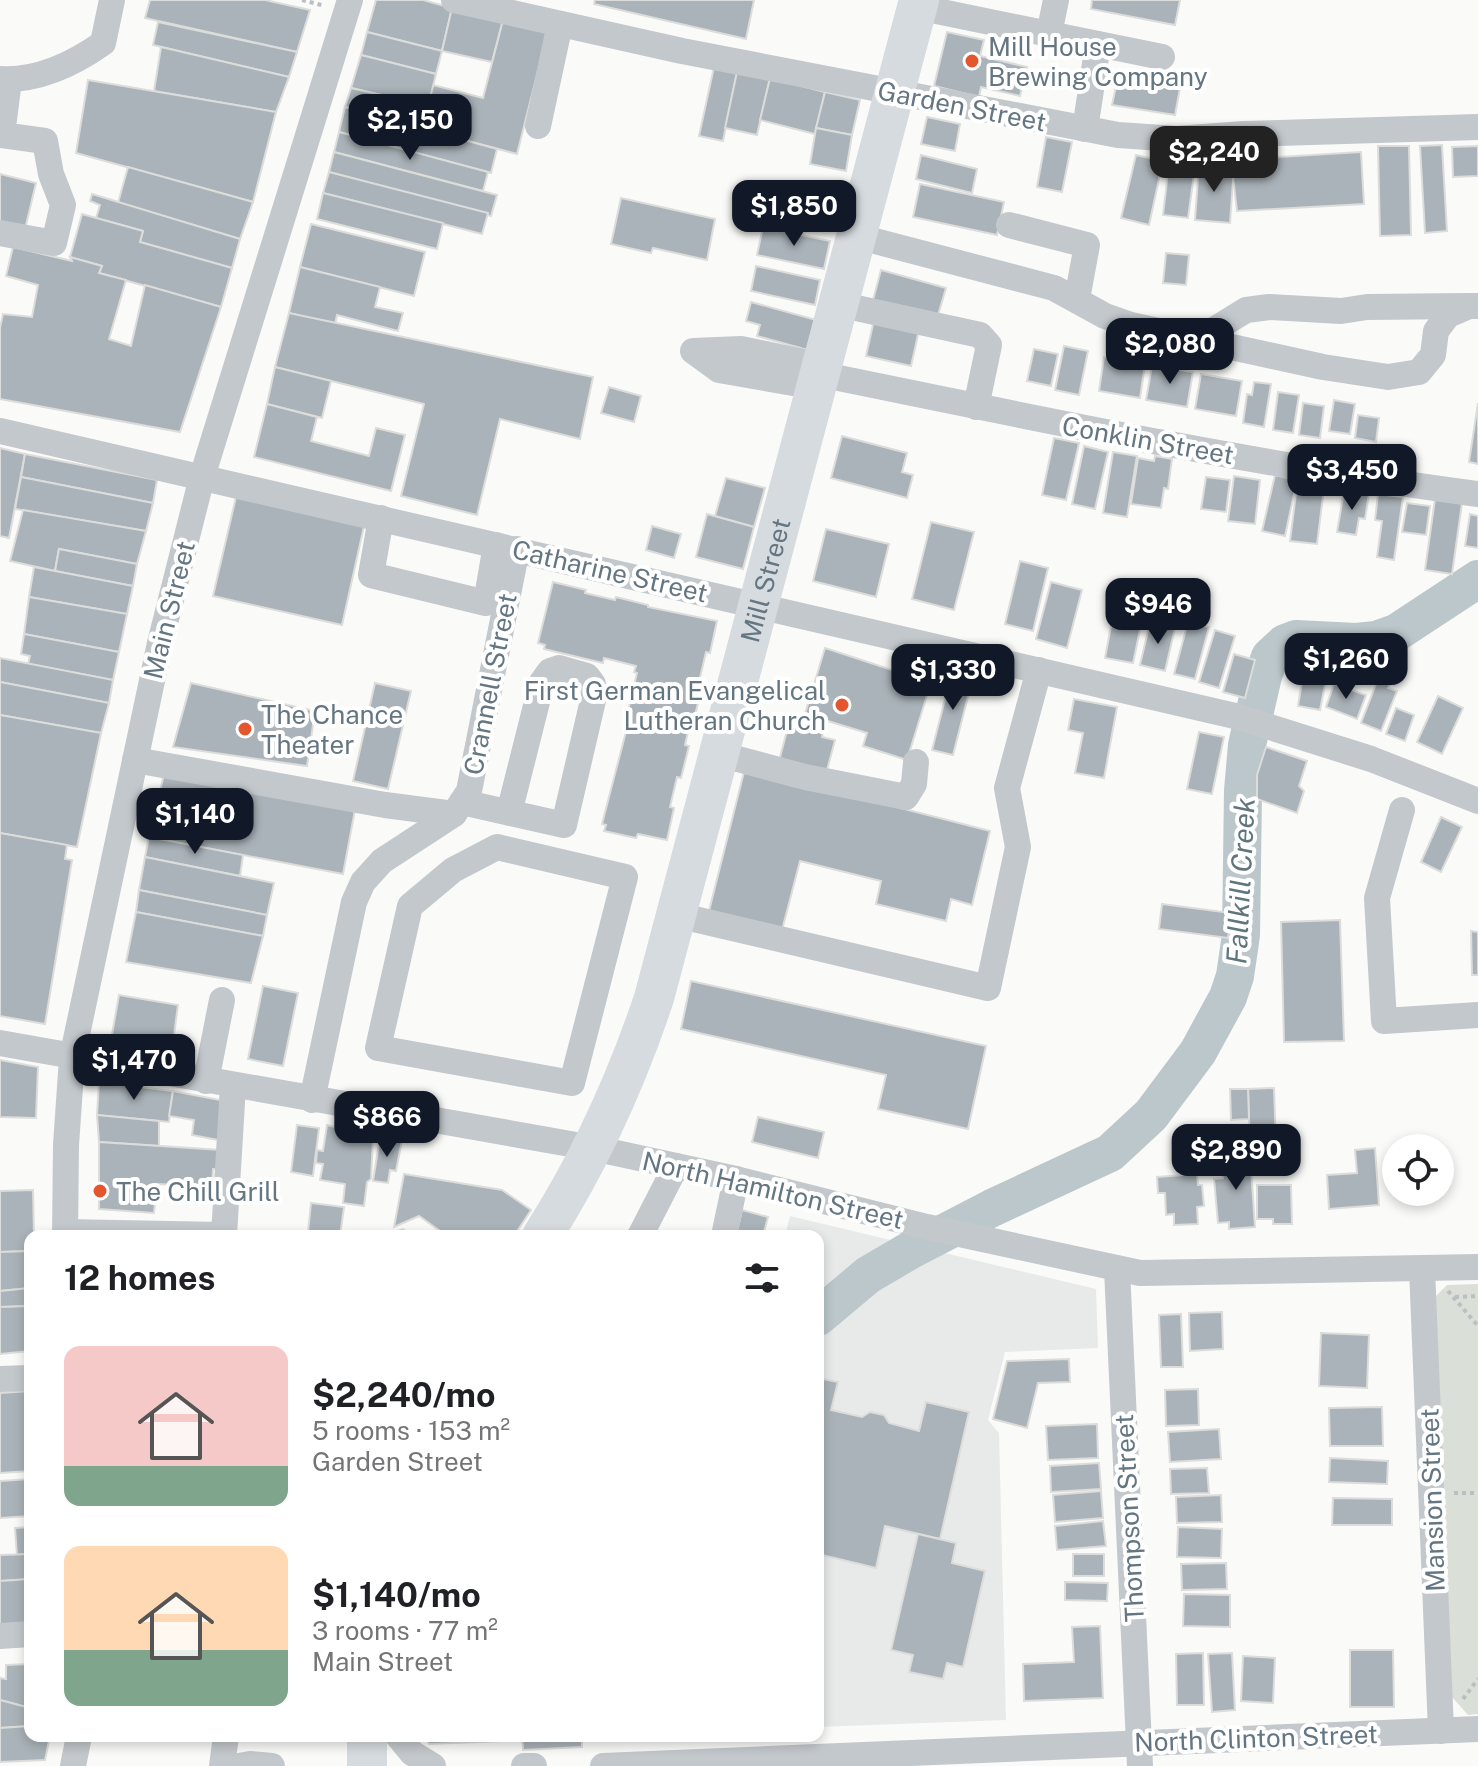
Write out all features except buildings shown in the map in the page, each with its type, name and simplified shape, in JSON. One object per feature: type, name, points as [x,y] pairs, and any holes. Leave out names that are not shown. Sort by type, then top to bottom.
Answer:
[{"type":"highway","name":"Mill Street","points":[[550,1230],[593,1148],[643,1032],[677,915],[918,3]]},
{"type":"highway","points":[[367,1742],[367,1766]]},
{"type":"street","points":[[0,233],[54,243],[63,205],[51,174],[45,141],[2,135],[5,79],[26,78],[58,69],[103,43],[112,0]]},
{"type":"street","name":"Main Street","points":[[65,1230],[72,1058],[160,643],[202,477],[350,0]]},
{"type":"street","name":"Garden Street","points":[[454,0],[549,15],[894,94],[1118,135],[1177,139],[1478,127]]},
{"type":"street","points":[[1049,34],[1056,0]]},
{"type":"street","points":[[918,3],[1162,57]]},
{"type":"street","points":[[538,126],[549,15]]},
{"type":"street","points":[[1085,129],[1098,44]]},
{"type":"street","points":[[1009,225],[1087,245],[1077,299]]},
{"type":"street","points":[[856,236],[1054,288],[1105,316],[1202,342],[1388,377],[1419,372],[1433,355],[1436,331],[1448,315],[1474,306]]},
{"type":"street","points":[[838,304],[980,335],[989,345],[976,407]]},
{"type":"street","points":[[1202,342],[1217,328],[1246,310],[1269,307],[1341,311],[1367,307],[1474,306]]},
{"type":"street","name":"Conklin Street","points":[[819,376],[1247,458],[1478,494]]},
{"type":"street","name":"Catharine Street","points":[[0,431],[1235,716],[1371,759],[1478,801]]},
{"type":"street","points":[[381,518],[371,575],[486,603],[506,547]]},
{"type":"street","name":"Crannell Street","points":[[458,808],[469,791],[506,547]]},
{"type":"street","points":[[135,760],[385,805],[509,813],[564,825],[594,696],[593,684],[587,676],[559,668],[550,671],[542,682],[509,813]]},
{"type":"street","points":[[677,915],[988,988],[1018,847],[1007,788],[1039,670]]},
{"type":"street","points":[[719,754],[805,777],[906,797],[914,784],[916,762]]},
{"type":"street","points":[[312,1100],[354,902],[363,882],[382,861],[431,830],[458,808]]},
{"type":"street","points":[[1402,810],[1377,898],[1384,1021],[1478,1015]]},
{"type":"street","points":[[431,830],[453,870]]},
{"type":"street","points":[[497,847],[625,877],[572,1083],[378,1048],[410,906],[453,870],[497,847]]},
{"type":"street","points":[[206,1081],[222,1000]]},
{"type":"street","name":"North Hamilton Street","points":[[0,1043],[593,1148],[736,1179],[927,1227],[1140,1273],[1478,1267]]},
{"type":"street","points":[[224,1230],[233,1086]]},
{"type":"street","points":[[643,1230],[676,1166]]},
{"type":"street","points":[[725,1230],[736,1179]]},
{"type":"street","name":"Thompson Street","points":[[1117,1269],[1139,1754]]},
{"type":"street","name":"Mansion Street","points":[[1422,1269],[1441,1731]]},
{"type":"street","points":[[0,1379],[24,1378]]},
{"type":"street","points":[[0,1636],[24,1634]]},
{"type":"street","name":"North Clinton Street","points":[[603,1766],[1139,1754],[1478,1729]]},
{"type":"street","points":[[73,1766],[78,1742]]},
{"type":"street","points":[[222,1766],[225,1742]]},
{"type":"street","points":[[403,1742],[412,1753],[433,1766]]},
{"type":"street","points":[[239,1766],[272,1766]]},
{"type":"street","points":[[524,1766],[534,1766]]},
{"type":"path","points":[[1422,1269],[1455,1297],[1478,1326]]},
{"type":"path","points":[[1455,1297],[1478,1296]]},
{"type":"shaded area","points":[[790,1216],[1096,1289],[1098,1348],[1005,1352],[988,1420],[999,1433],[1006,1720],[824,1727],[824,1230],[786,1230]]},
{"type":"shaded area","points":[[1478,1284],[1478,1714],[1468,1715],[1452,1697],[1434,1298],[1447,1285]]},
{"type":"waterway","name":"Fallkill Creek","points":[[824,1312],[868,1275],[909,1251],[1110,1153],[1151,1115],[1198,1052],[1228,997],[1235,976],[1241,935],[1243,791],[1247,745],[1270,657],[1285,643],[1296,639],[1356,642],[1376,640],[1396,633],[1478,579]]},
{"type":"place","name":"Mill House Brewing Company","points":[[972,61]]},
{"type":"place","name":"First German Evangelical Lutheran Church","points":[[842,705]]},
{"type":"place","name":"The Chance Theater","points":[[245,729]]},
{"type":"place","name":"The Chill Grill","points":[[100,1191]]}]
